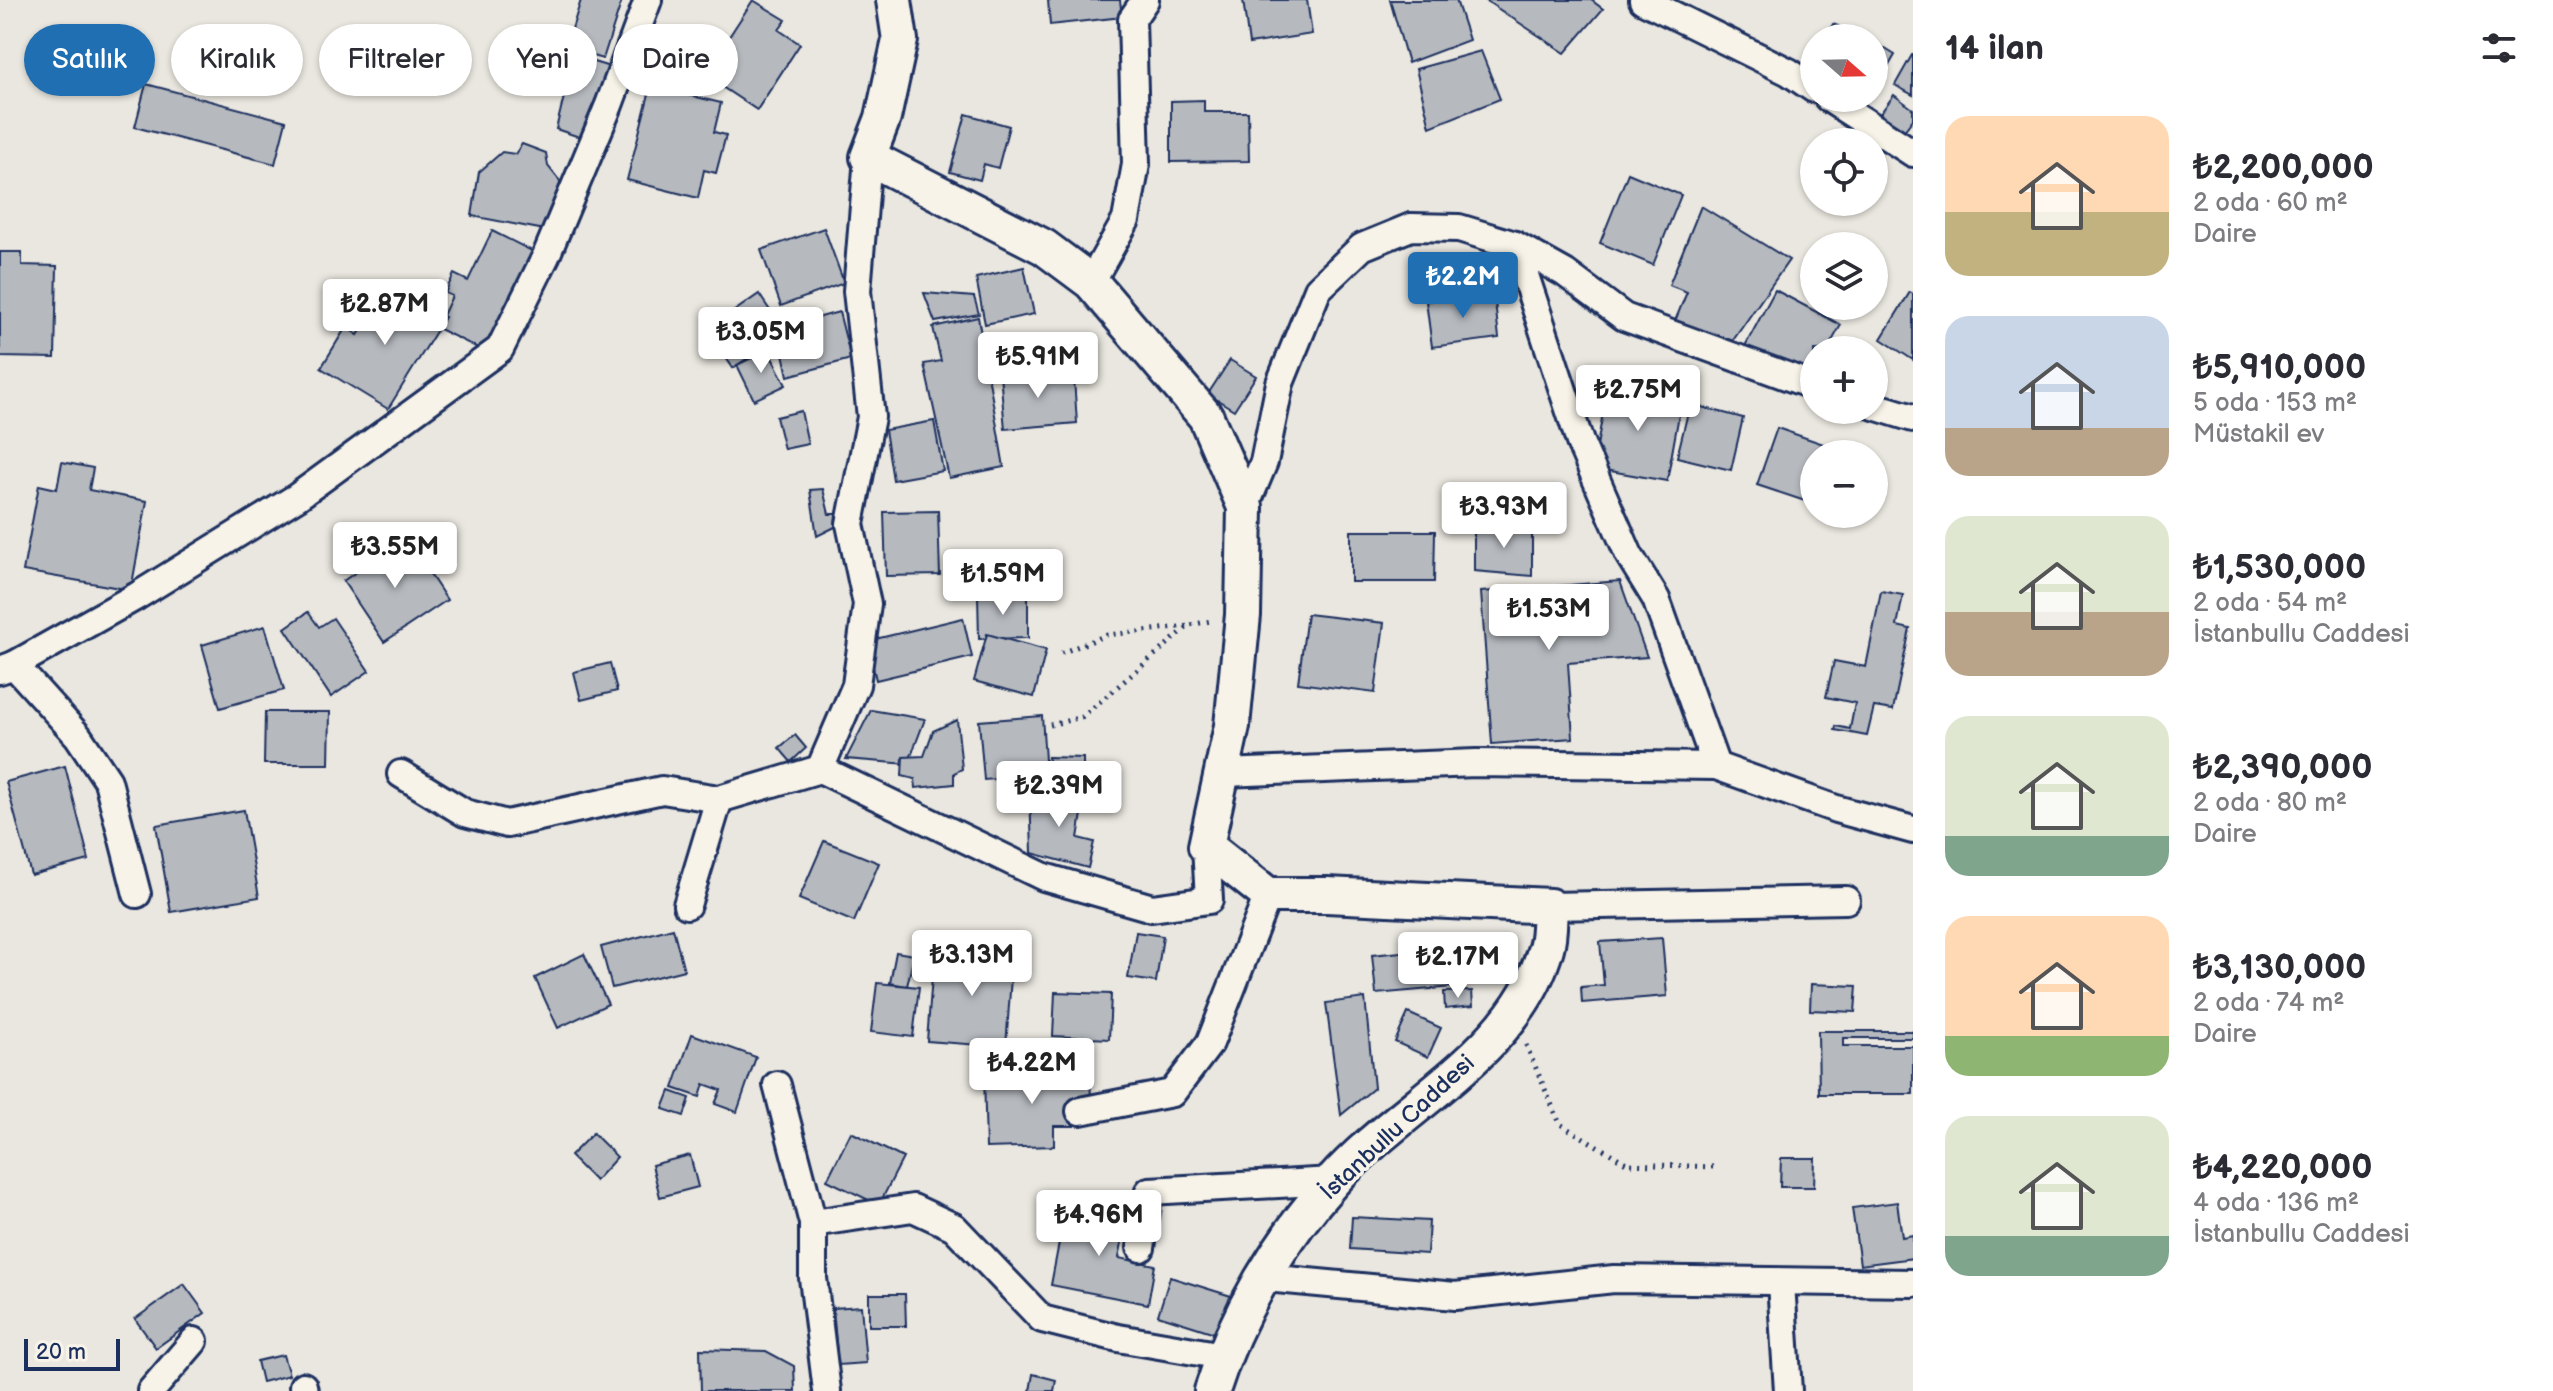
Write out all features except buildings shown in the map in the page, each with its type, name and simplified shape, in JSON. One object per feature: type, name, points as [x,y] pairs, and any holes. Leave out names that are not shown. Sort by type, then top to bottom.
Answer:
[{"type":"street","points":[[137,894],[108,781],[78,736],[7,668],[137,596],[297,497],[500,349],[546,256],[609,105],[648,0]]},
{"type":"street","points":[[820,769],[856,685],[867,604],[850,524],[871,417],[857,291],[868,157],[883,118],[900,40],[894,0]]},
{"type":"street","points":[[1091,282],[1126,220],[1136,164],[1132,19],[1145,0]]},
{"type":"street","points":[[1643,0],[1800,79]]},
{"type":"street","points":[[1850,112],[1913,153]]},
{"type":"street","points":[[868,157],[1044,247],[1091,282],[1206,417],[1245,507]]},
{"type":"street","points":[[401,774],[465,813],[507,824],[662,790],[719,799],[820,769],[1044,877],[1152,908],[1209,900],[1206,846],[1232,726],[1243,615],[1245,507],[1264,462],[1280,383],[1318,289],[1362,247],[1411,227],[1459,228],[1515,245],[1565,273],[1624,317],[1800,381]]},
{"type":"street","points":[[1515,245],[1580,442],[1629,555],[1656,599],[1716,766]]},
{"type":"street","points":[[1888,410],[1913,418]]},
{"type":"street","points":[[1223,773],[1476,763],[1716,766],[1836,809],[1913,830]]},
{"type":"street","points":[[687,905],[719,799]]},
{"type":"street","points":[[1206,846],[1268,895],[1550,906],[1846,900]]},
{"type":"street","points":[[1080,1111],[1172,1093],[1210,1043],[1268,895]]},
{"type":"street","name":"İstanbullu Caddesi","points":[[1212,1391],[1223,1356],[1266,1278],[1300,1223],[1333,1181],[1473,1056],[1513,1015],[1536,976],[1548,945],[1550,906]]},
{"type":"street","points":[[777,1085],[813,1223],[813,1278],[827,1391]]},
{"type":"street","points":[[1141,1248],[1149,1191],[1333,1181]]},
{"type":"street","points":[[813,1223],[913,1208],[954,1227],[1042,1319],[1118,1338],[1223,1356]]},
{"type":"street","points":[[1266,1278],[1455,1296],[1614,1279],[1913,1283]]},
{"type":"street","points":[[1781,1283],[1788,1391]]},
{"type":"street","points":[[151,1391],[194,1341]]},
{"type":"path","points":[[1061,653],[1107,635],[1243,615]]},
{"type":"path","points":[[1050,725],[1082,717],[1190,625]]},
{"type":"path","points":[[1513,1015],[1560,1124],[1628,1164],[1716,1167]]}]
